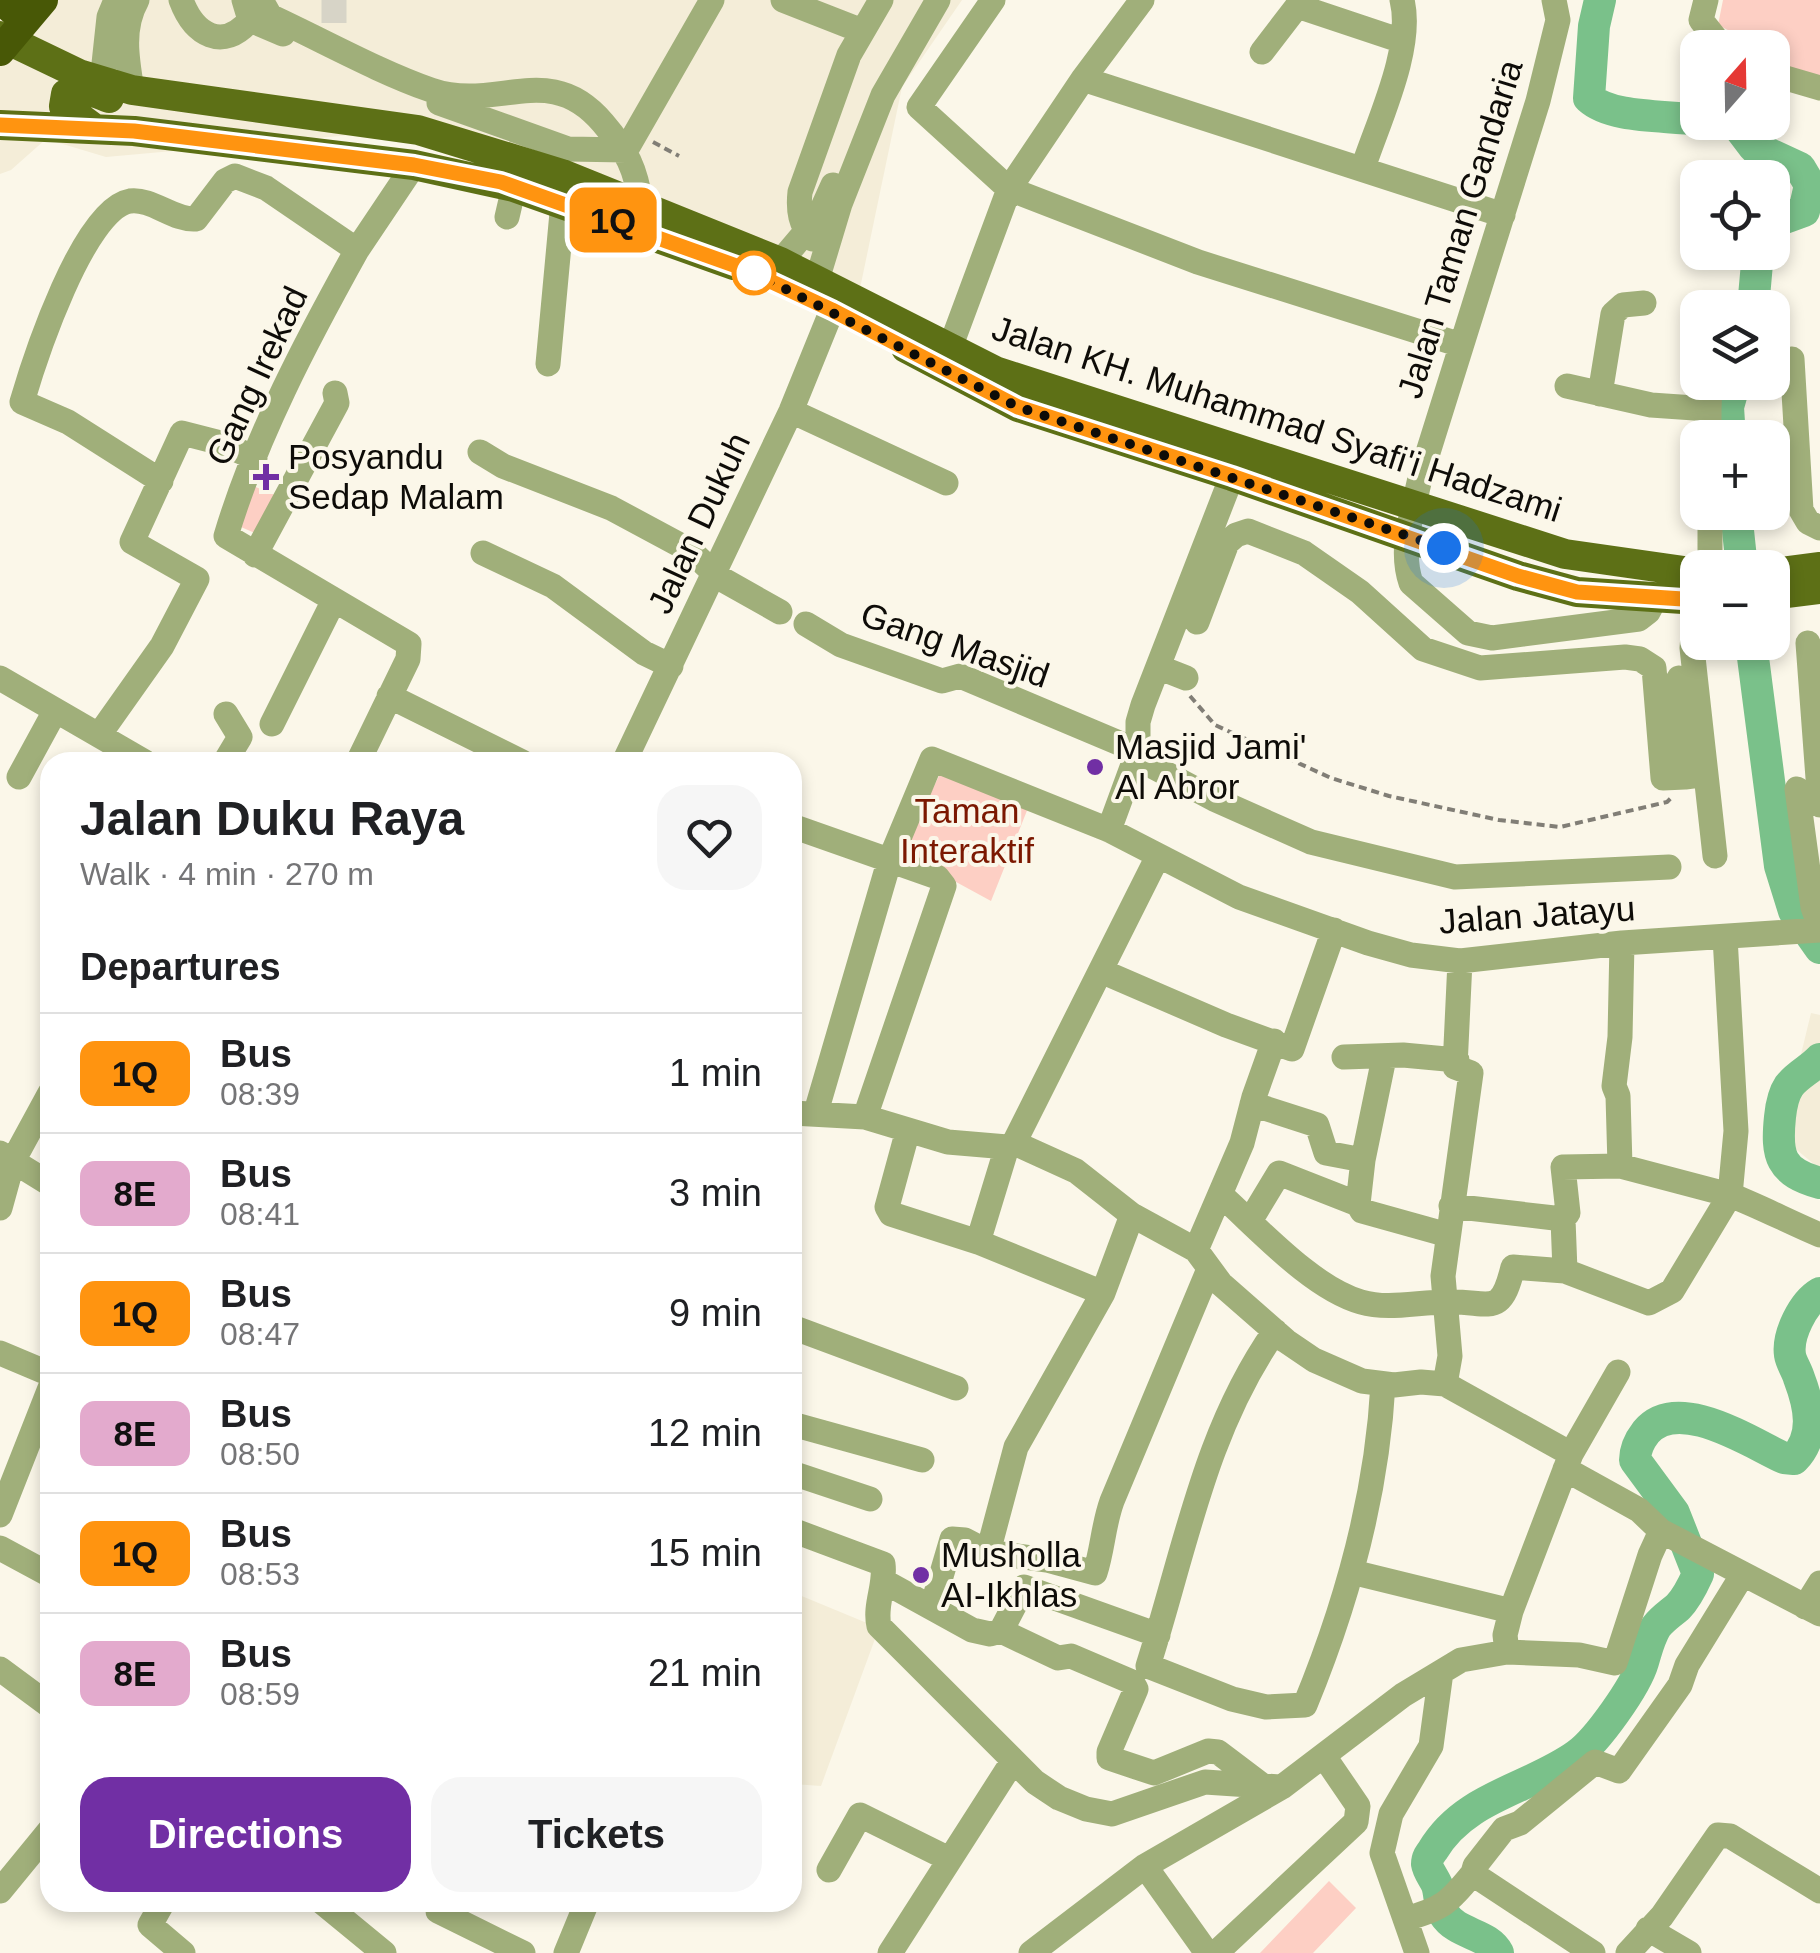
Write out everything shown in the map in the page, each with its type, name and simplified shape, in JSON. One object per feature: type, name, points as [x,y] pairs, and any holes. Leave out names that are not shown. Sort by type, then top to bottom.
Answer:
[{"type":"highway","points":[[1,0],[14,12],[38,6]]},
{"type":"highway","points":[[3,42],[38,6]]},
{"type":"main road","points":[[3,42],[132,88],[150,102],[128,102],[88,90],[76,89],[66,94],[64,106],[95,129]]},
{"type":"main road","name":"Jalan KH. Muhammad Syafi'i Hadzami","points":[[132,88],[418,130],[562,202],[742,268],[1018,407],[1232,476],[1407,545],[1577,592],[1656,597],[1680,593]]},
{"type":"main road","name":"Jalan KH. Muhammad Syafi'i Hadzami","points":[[0,125],[134,131],[507,175],[562,174],[780,262],[822,267],[950,348],[995,370],[1565,554],[1680,586]]},
{"type":"main road","points":[[1790,571],[1820,568]]},
{"type":"main road","points":[[1790,593],[1820,590]]},
{"type":"street","points":[[116,0],[108,17],[132,88]]},
{"type":"street","points":[[132,88],[126,52],[130,12],[137,0]]},
{"type":"street","points":[[180,0],[188,18],[201,32],[222,38],[238,34],[252,7]]},
{"type":"street","points":[[641,206],[631,141],[712,0]]},
{"type":"street","points":[[783,0],[862,32]]},
{"type":"street","points":[[822,267],[798,210],[800,192],[845,66],[880,0]]},
{"type":"street","points":[[780,262],[826,202],[871,89],[923,0]]},
{"type":"street","points":[[822,267],[840,204],[883,95],[938,0]]},
{"type":"street","points":[[993,0],[919,107],[1009,189],[1198,262],[1461,344]]},
{"type":"street","points":[[950,348],[1009,189],[1083,78],[1142,0]]},
{"type":"street","points":[[1363,168],[1402,41],[1402,0]]},
{"type":"street","name":"Jalan Taman Gandaria","points":[[1407,545],[1414,505],[1461,344],[1538,101],[1558,20],[1554,0]]},
{"type":"street","points":[[1706,0],[1701,20],[1709,30]]},
{"type":"street","points":[[1262,52],[1299,3],[1402,41]]},
{"type":"street","points":[[252,7],[335,35],[432,90],[461,97],[531,90],[562,92],[586,103],[631,141]]},
{"type":"street","points":[[252,7],[430,100],[568,149],[631,141]]},
{"type":"street","points":[[1083,78],[1504,216]]},
{"type":"street","points":[[1790,79],[1820,88]]},
{"type":"street","name":"Gang Irekad","points":[[255,555],[226,534],[255,458],[314,328],[358,250],[414,165]]},
{"type":"street","points":[[507,175],[507,217]]},
{"type":"street","points":[[161,481],[68,422],[22,402],[55,302],[105,219],[126,202],[136,201],[186,220],[196,219],[225,181],[235,176],[266,188],[358,250]]},
{"type":"street","points":[[548,364],[562,202]]},
{"type":"street","points":[[1600,394],[1613,314],[1624,304],[1644,302]]},
{"type":"street","name":"Jalan Dukuh","points":[[629,752],[791,412],[832,310]]},
{"type":"street","points":[[1792,358],[1802,510],[1808,522],[1820,528]]},
{"type":"street","points":[[1566,386],[1651,406],[1709,410]]},
{"type":"street","points":[[335,393],[337,403],[255,555],[409,644],[408,659],[363,752]]},
{"type":"street","points":[[1709,400],[1709,420]]},
{"type":"street","points":[[791,412],[946,484]]},
{"type":"street","points":[[100,735],[162,646],[197,579],[132,542],[182,434],[221,443],[255,458]]},
{"type":"street","points":[[480,452],[503,466],[611,508],[691,551],[712,571],[780,612]]},
{"type":"street","points":[[1108,830],[1137,754],[1138,722],[1170,672],[1232,476]]},
{"type":"street","points":[[1197,622],[1226,543],[1248,531],[1324,564],[1423,649],[1480,668],[1625,656],[1640,659],[1654,668],[1663,778],[1694,776]]},
{"type":"street","points":[[1407,545],[1412,583],[1468,633],[1492,638],[1639,618],[1648,612],[1656,597]]},
{"type":"street","points":[[483,553],[552,586],[644,653],[671,666]]},
{"type":"street","points":[[1389,620],[1428,599]]},
{"type":"street","points":[[272,724],[333,602]]},
{"type":"street","name":"Gang Masjid","points":[[806,624],[842,645],[942,681],[960,676],[1137,754],[1214,799],[1311,842],[1455,877],[1669,868]]},
{"type":"street","points":[[1808,643],[1820,805]]},
{"type":"street","points":[[1677,648],[1694,776],[1715,856]]},
{"type":"street","points":[[1692,660],[1694,776]]},
{"type":"street","points":[[0,678],[128,752]]},
{"type":"street","points":[[389,696],[502,752]]},
{"type":"street","points":[[20,777],[55,711]]},
{"type":"street","points":[[226,714],[240,737],[231,752]]},
{"type":"street","name":"Jalan Jatayu","points":[[889,862],[932,759],[1108,830],[1239,897],[1411,955],[1460,961],[1622,943],[1812,929]]},
{"type":"street","points":[[1797,790],[1812,929]]},
{"type":"street","points":[[802,830],[937,877],[944,886],[865,1117]]},
{"type":"street","points":[[978,1242],[1011,1145],[1158,856]]},
{"type":"street","points":[[889,862],[804,1113],[865,1117],[948,1142],[1011,1145],[1076,1171],[1132,1215],[1203,1260],[1221,1284],[1314,1360],[1344,1375],[1383,1384],[1445,1384],[1568,1462],[1679,1540],[1812,1610],[1820,1583]]},
{"type":"street","points":[[932,1606],[949,1541],[966,1540],[988,1552],[1047,1560],[1096,1573],[1103,1549],[1100,1533],[1203,1260],[1252,1104],[1334,930]]},
{"type":"street","points":[[1221,1195],[1319,1279],[1346,1296],[1376,1304],[1498,1303],[1507,1292],[1513,1268],[1565,1270],[1649,1303],[1672,1291],[1730,1195],[1735,1119],[1725,936]]},
{"type":"street","points":[[1620,1166],[1618,1096],[1614,1086],[1620,1037],[1622,943]]},
{"type":"street","points":[[1445,1384],[1450,1356],[1443,1276],[1470,1074],[1456,1069],[1460,961]]},
{"type":"street","points":[[1101,971],[1283,1045]]},
{"type":"street","points":[[1344,1058],[1403,1055],[1457,1060]]},
{"type":"street","points":[[1384,1058],[1358,1204],[1362,1211],[1448,1235]]},
{"type":"street","points":[[1252,1104],[1317,1125],[1326,1154],[1363,1160]]},
{"type":"street","points":[[0,1208],[7,1157],[40,1108]]},
{"type":"street","points":[[908,1130],[887,1207],[892,1214],[978,1242],[1102,1293]]},
{"type":"street","points":[[7,1157],[40,1178]]},
{"type":"street","points":[[1565,1270],[1563,1220],[1568,1213],[1563,1167],[1620,1166],[1730,1195],[1820,1235]]},
{"type":"street","points":[[1250,1221],[1280,1173],[1358,1204]]},
{"type":"street","points":[[1450,1206],[1563,1220]]},
{"type":"street","points":[[988,1552],[1016,1447],[1102,1293],[1132,1215]]},
{"type":"street","points":[[802,1330],[956,1388]]},
{"type":"street","points":[[1276,1331],[1241,1385],[1216,1442],[1183,1538],[1176,1582],[1148,1666],[1232,1699],[1266,1707],[1305,1705],[1334,1634],[1352,1572],[1372,1482],[1383,1384]]},
{"type":"street","points":[[0,1353],[40,1370]]},
{"type":"street","points":[[1507,1652],[1505,1635],[1511,1611],[1568,1462],[1618,1372]]},
{"type":"street","points":[[0,1515],[40,1413]]},
{"type":"street","points":[[802,1427],[922,1460]]},
{"type":"street","points":[[802,1477],[870,1499]]},
{"type":"street","points":[[802,1534],[884,1565],[885,1582],[876,1614],[879,1626],[1013,1761],[1058,1798],[1112,1814],[1205,1782],[1272,1786]]},
{"type":"street","points":[[1031,1953],[1145,1866],[1461,1660],[1507,1652],[1579,1656],[1615,1663],[1650,1555],[1679,1540]]},
{"type":"street","points":[[0,1548],[40,1570]]},
{"type":"street","points":[[1352,1572],[1511,1611]]},
{"type":"street","points":[[1405,1919],[1443,1907],[1504,1829],[1520,1823],[1595,1762],[1619,1771],[1680,1685],[1687,1665],[1743,1574]]},
{"type":"street","points":[[885,1582],[972,1630],[1001,1632],[1058,1658],[1071,1656],[1135,1686],[1109,1758],[1154,1773],[1208,1751],[1218,1752],[1272,1786]]},
{"type":"street","points":[[1001,1632],[1024,1587],[1158,1635]]},
{"type":"street","points":[[0,1669],[40,1699]]},
{"type":"street","points":[[1417,1953],[1382,1853],[1392,1814],[1431,1746],[1441,1672]]},
{"type":"street","points":[[890,1953],[1013,1761]]},
{"type":"street","points":[[1216,1953],[1356,1822],[1358,1806],[1330,1765]]},
{"type":"street","points":[[829,1870],[860,1815],[948,1859]]},
{"type":"street","points":[[1628,1953],[1662,1916],[1718,1836],[1730,1836],[1820,1891]]},
{"type":"street","points":[[0,1891],[40,1842]]},
{"type":"street","points":[[1145,1866],[1207,1953]]},
{"type":"street","points":[[1473,1873],[1593,1953]]},
{"type":"street","points":[[156,1912],[150,1925],[183,1953]]},
{"type":"street","points":[[334,1912],[384,1953]]},
{"type":"street","points":[[446,1912],[523,1953]]},
{"type":"street","points":[[566,1953],[583,1912]]},
{"type":"street","points":[[1648,1929],[1689,1953]]},
{"type":"path","points":[[631,141],[680,156]]},
{"type":"path","points":[[1170,672],[1215,725],[1331,778],[1389,796],[1499,820],[1560,827],[1667,802],[1694,776]]},
{"type":"shaded area","points":[[0,0],[962,0],[902,87],[858,298],[417,129],[106,157],[46,139],[11,170],[0,174]]},
{"type":"shaded area","points":[[1811,1013],[1820,1015],[1820,1169],[1781,1137]]},
{"type":"shaded area","points":[[802,1596],[879,1628],[821,1786],[802,1785]]},
{"type":"green space","points":[[1723,0],[1820,0],[1820,83],[1790,75],[1790,30],[1728,30],[1718,25]]},
{"type":"green space","points":[[251,485],[282,498],[264,537],[234,524]]},
{"type":"green space","name":"Taman Interaktif","points":[[943,768],[1030,803],[991,901],[901,852]]},
{"type":"green space","points":[[1329,1881],[1356,1908],[1313,1953],[1260,1953]]},
{"type":"waterway","points":[[1600,0],[1594,26],[1589,98],[1611,110],[1680,118]]},
{"type":"waterway","points":[[1749,140],[1754,147],[1782,160]]},
{"type":"waterway","points":[[1790,163],[1800,168],[1810,185],[1804,211],[1790,216]]},
{"type":"waterway","points":[[1755,290],[1756,270]]},
{"type":"waterway","points":[[1729,420],[1730,400]]},
{"type":"waterway","points":[[1738,530],[1740,550]]},
{"type":"waterway","points":[[1753,660],[1780,866],[1794,911],[1820,948]]},
{"type":"waterway","points":[[1820,1059],[1787,1090],[1779,1131],[1780,1152],[1789,1168],[1820,1183]]},
{"type":"waterway","points":[[1498,1953],[1487,1941],[1457,1926],[1444,1914],[1428,1867],[1429,1856],[1462,1817],[1559,1767],[1585,1748],[1633,1685],[1656,1627],[1692,1587],[1698,1574],[1674,1513],[1635,1460],[1646,1432],[1660,1422],[1676,1418],[1695,1420],[1734,1433],[1784,1458],[1794,1459],[1801,1450],[1808,1431],[1808,1410],[1790,1347],[1802,1312],[1820,1293]]},
{"type":"tunnel","points":[[334,0],[334,23]]},
{"type":"bus line","name":"1Q","points":[[0,125],[134,131],[414,165],[501,182],[742,268],[1018,407],[1232,476],[1518,576],[1577,592],[1680,599]]},
{"type":"place","name":"Posyandu Sedap Malam","points":[[266,477]]},
{"type":"place","name":"Masjid Jami' Al Abror","points":[[1095,767]]},
{"type":"place","name":"Musholla AI-Ikhlas","points":[[921,1575]]},
{"type":"route","points":[[754,273],[1018,407],[1444,548]]}]
